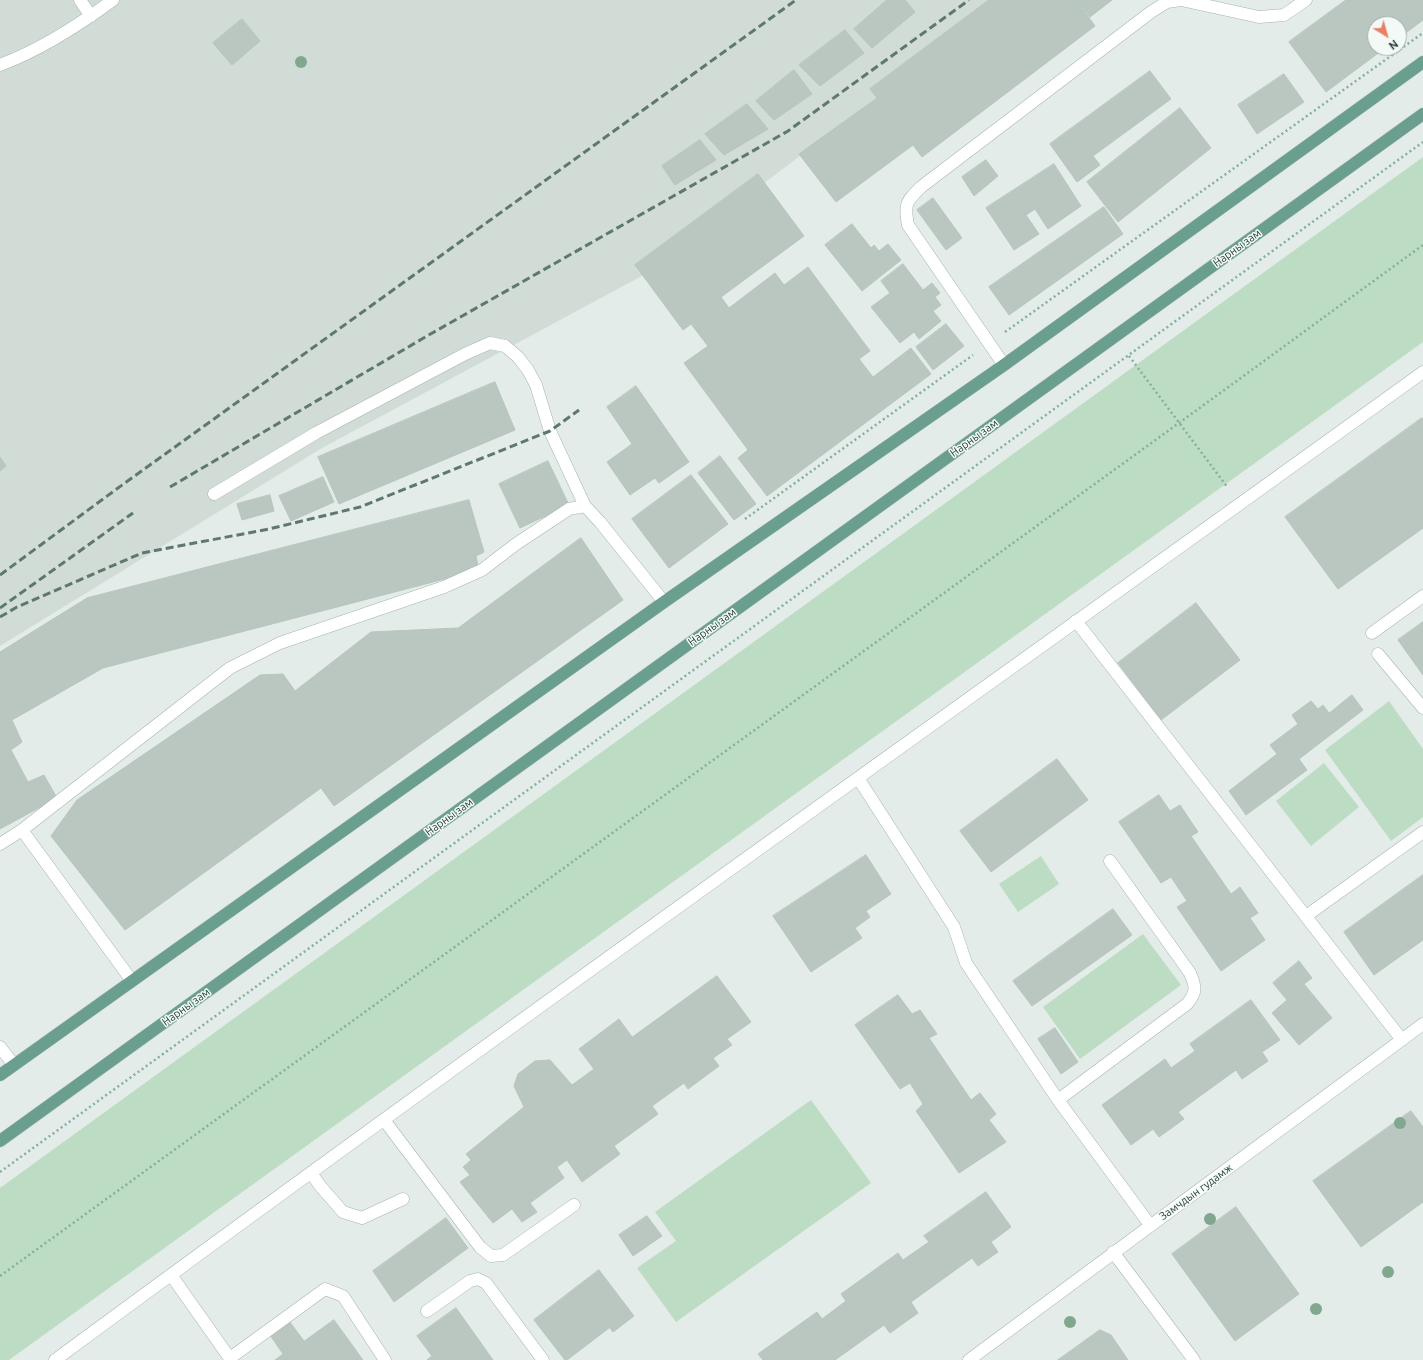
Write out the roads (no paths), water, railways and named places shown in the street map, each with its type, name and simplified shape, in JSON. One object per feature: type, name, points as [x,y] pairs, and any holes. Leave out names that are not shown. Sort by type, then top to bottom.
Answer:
[{"type":"main road","points":[[0,1075],[664,602],[1004,364],[1423,62]]},
{"type":"main road","name":"Нарны зам","points":[[0,1141],[1423,114]]},
{"type":"street","points":[[80,0],[91,16]]},
{"type":"street","points":[[0,65],[54,38],[91,16],[113,0]]},
{"type":"street","points":[[1004,364],[908,225],[905,210],[909,199],[933,177],[1151,12],[1167,2],[1181,0],[1259,17],[1284,15],[1306,0]]},
{"type":"street","points":[[214,494],[316,433],[465,354],[490,343],[505,346],[518,357],[528,370],[536,385],[550,431],[585,506],[600,522],[664,602]]},
{"type":"street","points":[[55,1360],[716,879],[1423,372]]},
{"type":"street","points":[[0,844],[22,830],[230,668],[280,643],[444,587],[482,570],[516,544],[569,509],[585,506]]},
{"type":"street","points":[[1372,633],[1423,596]]},
{"type":"street","points":[[1076,621],[1402,1040]]},
{"type":"street","points":[[1378,654],[1423,708]]},
{"type":"street","points":[[858,778],[954,927],[966,963],[1058,1100],[1150,1225]]},
{"type":"street","points":[[22,830],[132,981]]},
{"type":"street","points":[[1306,916],[1423,832]]},
{"type":"street","points":[[1058,1100],[1187,1004],[1194,996],[1195,984],[1190,973],[1110,861]]},
{"type":"street","name":"Замчдын гудамж","points":[[969,1360],[1423,1024]]},
{"type":"street","points":[[0,1047],[14,1065]]},
{"type":"street","points":[[384,1120],[480,1247],[491,1256],[503,1255],[574,1205]]},
{"type":"street","points":[[311,1173],[343,1212],[362,1218],[403,1199]]},
{"type":"street","points":[[1113,1252],[1194,1360]]},
{"type":"street","points":[[171,1275],[230,1359],[325,1289],[343,1296],[385,1360]]},
{"type":"street","points":[[427,1311],[470,1281],[478,1279],[486,1283],[543,1360]]},
{"type":"railway","points":[[0,575],[118,488],[796,0]]},
{"type":"railway","points":[[170,487],[427,336],[788,131],[969,0]]},
{"type":"railway","points":[[0,617],[17,607],[142,553],[269,529],[360,507],[550,431],[579,410]]},
{"type":"railway","points":[[0,608],[133,513]]}]
